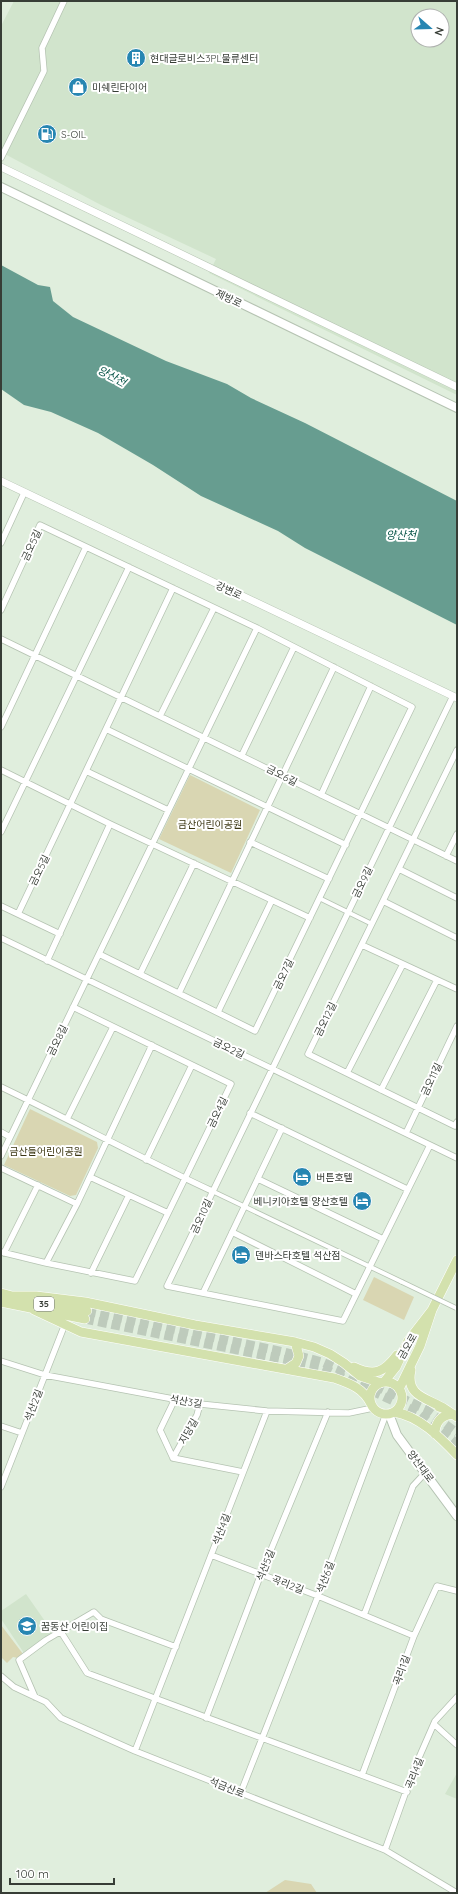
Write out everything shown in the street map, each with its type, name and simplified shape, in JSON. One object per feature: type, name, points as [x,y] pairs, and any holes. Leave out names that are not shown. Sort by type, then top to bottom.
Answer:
[{"type":"main road","name":"제방로","points":[[1,187],[457,408]]},
{"type":"main road","name":"금오로","points":[[399,1389],[413,1360],[432,1310],[457,1260]]},
{"type":"main road","name":"35","points":[[1,1293],[86,1315],[34,1310],[1,1302]]},
{"type":"main road","points":[[12,1296],[36,1296],[85,1302],[196,1325],[295,1342],[314,1347],[344,1363],[368,1372],[383,1370],[391,1363],[408,1341]]},
{"type":"main road","points":[[34,1310],[81,1332],[310,1372],[350,1384],[364,1393],[372,1406],[381,1413],[410,1416],[457,1454]]},
{"type":"main road","name":"금오로","points":[[382,1383],[396,1366],[408,1341],[432,1310]]},
{"type":"main road","points":[[287,1369],[296,1363],[299,1356],[295,1342]]},
{"type":"main road","points":[[413,1360],[410,1380],[412,1389],[419,1396],[433,1401],[452,1413]]},
{"type":"main road","points":[[344,1363],[360,1376],[382,1383],[392,1383],[414,1399],[452,1413]]},
{"type":"main road","points":[[372,1406],[371,1394],[376,1385],[382,1383]]},
{"type":"main road","points":[[389,1413],[398,1409],[402,1400],[399,1389]]},
{"type":"main road","name":"양산대로","points":[[389,1413],[398,1435],[457,1516]]},
{"type":"main road","points":[[434,1434],[439,1420],[447,1414],[452,1413]]},
{"type":"street","points":[[1,158],[44,71],[42,48],[64,1]]},
{"type":"street","points":[[1,166],[457,387]]},
{"type":"street","name":"강변로","points":[[1,481],[455,697]]},
{"type":"street","points":[[1,543],[24,493]]},
{"type":"street","name":"금오5길","points":[[1,610],[40,525],[257,628]]},
{"type":"street","points":[[1,726],[86,547]]},
{"type":"street","points":[[1,832],[129,567]]},
{"type":"street","name":"금오5길","points":[[18,914],[173,588]]},
{"type":"street","points":[[160,716],[214,608]]},
{"type":"street","points":[[86,980],[257,628]]},
{"type":"street","name":"금오7길","points":[[99,954],[255,1031],[328,879],[346,845],[412,707],[257,628]]},
{"type":"street","points":[[1,639],[204,736]]},
{"type":"street","points":[[242,755],[294,647]]},
{"type":"street","points":[[179,993],[334,667]]},
{"type":"street","points":[[321,795],[372,686]]},
{"type":"street","name":"금오9길","points":[[271,1068],[388,828],[455,697]]},
{"type":"street","points":[[106,729],[188,770],[346,845]]},
{"type":"street","name":"금오6길","points":[[204,736],[413,840]]},
{"type":"street","name":"금오12길","points":[[457,750],[308,1054],[455,1126],[457,1122]]},
{"type":"street","points":[[1,770],[110,824],[310,918]]},
{"type":"street","points":[[86,771],[168,810]]},
{"type":"street","points":[[48,961],[110,824]]},
{"type":"street","points":[[446,856],[457,834]]},
{"type":"street","points":[[413,840],[457,861]]},
{"type":"street","points":[[250,842],[328,879]]},
{"type":"street","points":[[140,974],[194,864]]},
{"type":"street","points":[[399,869],[457,898]]},
{"type":"street","points":[[319,898],[372,924]]},
{"type":"street","points":[[218,1012],[272,900]]},
{"type":"street","points":[[383,901],[457,938]]},
{"type":"street","points":[[1,906],[60,934]]},
{"type":"street","name":"금오2길","points":[[1,938],[457,1158]]},
{"type":"street","points":[[362,945],[457,990]]},
{"type":"street","points":[[347,1073],[403,964]]},
{"type":"street","name":"금오8길","points":[[1,1156],[86,980]]},
{"type":"street","points":[[382,1090],[437,980]]},
{"type":"street","name":"금오4길","points":[[38,1186],[2,1252],[91,1273],[136,1281],[230,1084],[73,1007]]},
{"type":"street","name":"금오11길","points":[[406,1133],[457,1026]]},
{"type":"street","points":[[67,1119],[113,1027]]},
{"type":"street","points":[[46,1263],[77,1204],[152,1045]]},
{"type":"street","points":[[146,1160],[192,1065]]},
{"type":"street","name":"금오10길","points":[[271,1068],[167,1286],[343,1320],[430,1145]]},
{"type":"street","points":[[1,1087],[108,1139],[146,1160],[456,1308]]},
{"type":"street","points":[[250,1113],[407,1189]]},
{"type":"street","points":[[202,1292],[282,1128]]},
{"type":"street","points":[[1,1132],[10,1137]]},
{"type":"street","points":[[1,1168],[77,1204]]},
{"type":"street","points":[[90,1177],[168,1213]]},
{"type":"street","points":[[258,1179],[383,1239]]},
{"type":"street","points":[[91,1273],[129,1195]]},
{"type":"street","points":[[232,1232],[356,1294]]},
{"type":"street","name":"석산2길","points":[[1,1487],[65,1324]]},
{"type":"street","name":"석산3길","points":[[1,1361],[45,1375],[200,1404],[267,1411],[328,1412],[360,1412],[372,1406]]},
{"type":"street","points":[[175,1399],[160,1430],[173,1458],[243,1472]]},
{"type":"street","name":"지당길","points":[[173,1458],[197,1415],[200,1404]]},
{"type":"street","name":"석산4길","points":[[135,1751],[267,1411]]},
{"type":"street","name":"석산5길","points":[[206,1718],[261,1574],[328,1412]]},
{"type":"street","name":"석산6길","points":[[241,1792],[389,1413]]},
{"type":"street","points":[[1,1426],[22,1433]]},
{"type":"street","points":[[364,1615],[413,1486],[426,1472]]},
{"type":"street","name":"곡리2길","points":[[211,1555],[318,1596],[414,1636]]},
{"type":"street","name":"곡리1길","points":[[362,1775],[414,1636],[437,1586],[457,1591]]},
{"type":"street","points":[[35,1697],[19,1660],[46,1640],[94,1612],[101,1619],[176,1647]]},
{"type":"street","points":[[61,1632],[87,1673],[407,1792]]},
{"type":"street","name":"석금산로","points":[[1,1676],[14,1687],[46,1702],[61,1718],[135,1751],[385,1850],[457,1893]]},
{"type":"street","name":"곡리4길","points":[[385,1850],[414,1769],[435,1725],[435,1721],[457,1697]]},
{"type":"street","points":[[435,1725],[457,1745]]},
{"type":"shaded area","points":[[14,1],[457,1],[457,395],[209,273],[216,259],[101,205],[1,152],[1,26]]},
{"type":"shaded area","name":"꿈동산 어린이집","points":[[26,1594],[54,1634],[24,1653],[1,1619],[1,1611]]},
{"type":"shaded area","points":[[457,1773],[457,1799],[445,1794]]},
{"type":"green space","name":"금산어린이공원","points":[[190,775],[260,810],[231,873],[159,839]]},
{"type":"green space","name":"금산들어린이공원","points":[[30,1109],[97,1142],[98,1148],[76,1195],[70,1196],[4,1165]]},
{"type":"green space","points":[[374,1277],[414,1297],[404,1320],[363,1300]]},
{"type":"green space","points":[[1,1625],[23,1654],[18,1658],[13,1657],[7,1663],[1,1657]]},
{"type":"green space","points":[[285,1880],[311,1884],[317,1893],[265,1893]]},
{"type":"water","name":"양산천","points":[[1,265],[38,285],[50,287],[53,301],[73,317],[166,361],[227,384],[251,398],[305,423],[457,501],[457,625],[305,548],[278,531],[201,496],[153,465],[98,433],[51,412],[24,405],[1,389]]},
{"type":"tunnel","points":[[87,1311],[284,1352],[322,1362],[348,1373]]},
{"type":"tunnel","points":[[85,1319],[321,1367],[419,1413],[457,1444]]},
{"type":"tunnel","points":[[363,1380],[425,1409],[457,1433]]},
{"type":"place","name":"현대글로비스3PL물류센터","points":[[136,58]]},
{"type":"place","name":"미쉐린타이어","points":[[78,87]]},
{"type":"place","name":"S-OIL","points":[[47,134]]},
{"type":"place","name":"버튼호텔","points":[[302,1177]]},
{"type":"place","name":"베니키아호텔 양산호텔","points":[[362,1201]]},
{"type":"place","name":"덴바스타호텔 석산점","points":[[241,1255]]},
{"type":"place","name":"꿈동산 어린이집","points":[[27,1626]]}]
